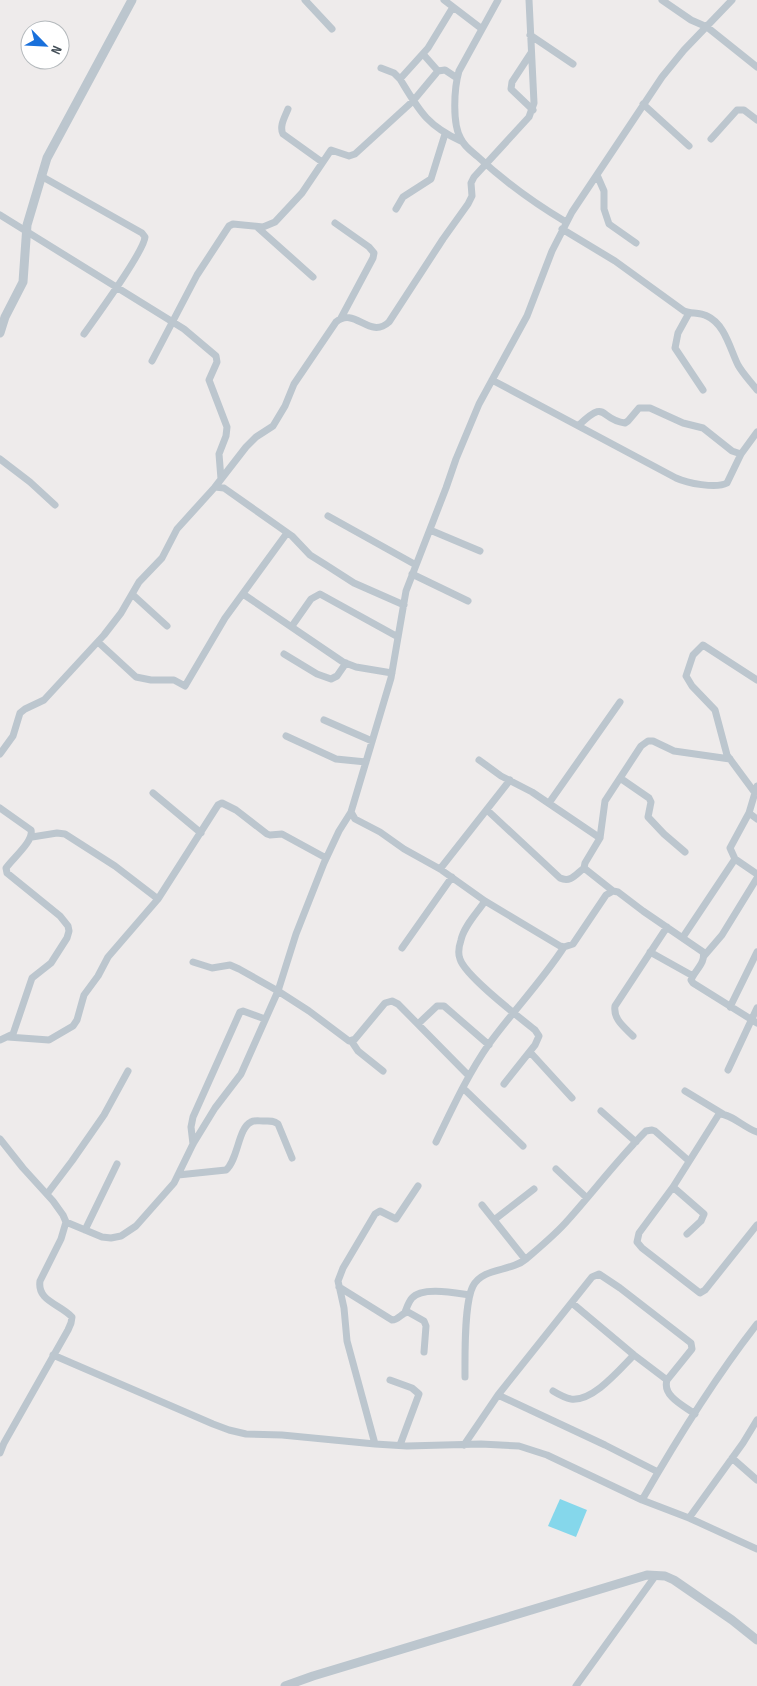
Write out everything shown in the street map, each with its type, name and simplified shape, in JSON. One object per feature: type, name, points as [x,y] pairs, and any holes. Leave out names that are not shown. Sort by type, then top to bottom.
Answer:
[{"type":"street","points":[[0,332],[5,317],[23,282],[26,232],[30,210],[51,149],[132,0]]},
{"type":"street","points":[[305,0],[332,29]]},
{"type":"street","points":[[444,0],[482,29]]},
{"type":"street","points":[[462,141],[458,131],[454,102],[457,78],[498,0]]},
{"type":"street","points":[[341,318],[350,318],[377,328],[384,327],[390,322],[443,239],[468,204],[472,196],[472,180],[524,123],[532,110],[534,103],[529,0]]},
{"type":"street","points":[[662,0],[691,20],[707,27],[757,67]]},
{"type":"street","points":[[66,1222],[111,1238],[129,1232],[158,1202],[178,1175],[215,1108],[240,1074],[278,990],[296,934],[326,858],[351,812],[392,673],[406,591],[471,422],[527,316],[552,251],[566,222],[643,104],[684,50],[732,0]]},
{"type":"street","points":[[400,79],[423,54],[453,7]]},
{"type":"street","points":[[530,35],[573,64]]},
{"type":"street","points":[[531,53],[512,82],[511,89],[532,110]]},
{"type":"street","points":[[423,54],[438,71]]},
{"type":"street","points":[[381,68],[394,73],[400,79],[426,119],[445,134],[462,141],[486,164],[536,203],[566,222]]},
{"type":"street","points":[[152,361],[196,275],[229,226],[236,224],[257,227],[266,226],[274,222],[302,193],[330,150],[349,156],[355,154],[413,101],[438,71],[445,70],[457,78]]},
{"type":"street","points":[[643,104],[689,146]]},
{"type":"street","points":[[288,109],[281,130],[322,162]]},
{"type":"street","points":[[712,139],[737,110],[744,110],[757,120]]},
{"type":"street","points":[[396,209],[403,197],[431,179],[445,134]]},
{"type":"street","points":[[597,175],[604,191],[604,209],[609,224],[636,243]]},
{"type":"street","points":[[41,176],[142,233],[144,237],[142,246],[117,287],[84,334]]},
{"type":"street","points":[[0,215],[172,322],[214,354],[217,359],[216,365],[209,380],[227,427],[220,454],[221,479]]},
{"type":"street","points":[[0,754],[13,736],[20,713],[44,700],[98,642],[121,613],[140,582],[162,558],[177,529],[246,447],[256,437],[273,426],[286,406],[294,384],[336,322],[341,318],[373,258],[374,253],[368,247],[335,223]]},
{"type":"street","points":[[257,227],[314,277]]},
{"type":"street","points":[[562,229],[615,260],[689,313],[705,315],[716,324],[726,337],[738,364],[757,390]]},
{"type":"street","points":[[689,313],[678,333],[675,348],[703,390]]},
{"type":"street","points":[[492,380],[676,478],[690,482],[724,484],[729,480],[741,454],[757,432]]},
{"type":"street","points":[[579,425],[597,411],[625,423],[639,408],[650,408],[683,423],[703,428],[732,451],[741,454]]},
{"type":"street","points":[[0,459],[30,482],[55,505]]},
{"type":"street","points":[[214,487],[224,488],[287,533],[310,555],[347,578],[404,605]]},
{"type":"street","points":[[328,516],[416,565]]},
{"type":"street","points":[[430,530],[480,551]]},
{"type":"street","points":[[98,642],[136,677],[151,680],[174,680],[185,686],[225,618],[287,533]]},
{"type":"street","points":[[412,574],[468,601]]},
{"type":"street","points":[[132,594],[166,626]]},
{"type":"street","points":[[243,594],[346,663],[356,667],[392,673]]},
{"type":"street","points":[[292,626],[311,599],[320,594],[398,638]]},
{"type":"street","points":[[754,1021],[697,987],[692,980],[692,976],[703,961],[704,956],[722,935],[757,876],[735,859],[730,848],[749,813],[756,789],[730,759],[725,749],[715,710],[692,686],[686,676],[690,661],[698,648],[703,645],[757,680]]},
{"type":"street","points":[[284,654],[317,674],[331,679],[337,676],[346,663]]},
{"type":"street","points":[[550,804],[620,702]]},
{"type":"street","points":[[324,720],[372,741]]},
{"type":"street","points":[[286,736],[336,758],[366,762]]},
{"type":"street","points":[[487,810],[560,878],[566,880],[584,868],[600,838],[604,801],[641,746],[648,741],[654,741],[674,751],[730,759]]},
{"type":"street","points":[[479,760],[501,776],[532,792],[600,838]]},
{"type":"street","points":[[620,778],[650,798],[648,817],[685,852]]},
{"type":"street","points":[[440,869],[510,780]]},
{"type":"street","points":[[153,794],[201,833]]},
{"type":"street","points":[[8,1037],[48,1040],[73,1026],[78,1020],[80,1005],[84,995],[98,976],[108,957],[158,899],[218,806],[222,803],[267,834],[282,834],[326,858]]},
{"type":"street","points":[[0,808],[31,830],[32,837]]},
{"type":"street","points":[[351,812],[355,819],[440,869],[485,901],[554,943],[564,947]]},
{"type":"street","points":[[749,813],[757,819]]},
{"type":"street","points":[[0,1040],[13,1034],[32,978],[51,963],[67,938],[69,931],[68,926],[60,916],[9,875],[6,870],[32,837],[57,833],[65,834],[115,866],[158,899]]},
{"type":"street","points":[[683,937],[735,859]]},
{"type":"street","points":[[584,868],[698,947],[704,956]]},
{"type":"street","points":[[402,948],[452,877]]},
{"type":"street","points":[[436,1142],[469,1076],[489,1044],[544,977],[564,947],[573,944],[606,896],[614,890]]},
{"type":"street","points":[[485,901],[463,934],[460,942],[460,959],[469,972],[535,1030],[539,1036],[530,1052],[504,1084]]},
{"type":"street","points":[[633,1036],[616,1017],[614,1012],[615,1006],[667,927]]},
{"type":"street","points":[[650,952],[692,976]]},
{"type":"street","points":[[730,1007],[757,952]]},
{"type":"street","points":[[193,962],[212,968],[230,965],[278,990],[310,1011],[346,1040],[352,1042],[358,1051],[382,1071]]},
{"type":"street","points":[[352,1042],[389,1001],[392,1001],[398,1004],[469,1076]]},
{"type":"street","points":[[418,1024],[437,1006],[444,1006],[489,1044]]},
{"type":"street","points":[[728,1070],[754,1021],[757,1008]]},
{"type":"street","points":[[194,1144],[191,1127],[193,1117],[240,1012],[247,1011],[265,1019]]},
{"type":"street","points":[[530,1052],[572,1098]]},
{"type":"street","points":[[46,1194],[104,1115],[128,1071]]},
{"type":"street","points":[[463,1088],[522,1146]]},
{"type":"street","points":[[685,1091],[757,1132]]},
{"type":"street","points":[[601,1111],[636,1142]]},
{"type":"street","points":[[723,1114],[719,1114],[715,1118],[673,1187],[639,1233],[637,1242],[648,1253],[700,1293],[705,1290],[757,1225]]},
{"type":"street","points":[[178,1175],[226,1170],[233,1161],[244,1130],[249,1123],[255,1121],[270,1121],[278,1124],[292,1158]]},
{"type":"street","points":[[465,1376],[467,1316],[474,1283],[485,1274],[515,1266],[526,1259],[563,1226],[646,1131],[652,1130],[689,1161]]},
{"type":"street","points":[[0,1139],[63,1215],[66,1222],[64,1232],[40,1281],[39,1289],[42,1294],[68,1312],[72,1317],[68,1330],[0,1453]]},
{"type":"street","points":[[85,1230],[117,1164]]},
{"type":"street","points":[[556,1169],[587,1198]]},
{"type":"street","points":[[375,1444],[347,1341],[344,1308],[338,1281],[343,1268],[375,1214],[380,1211],[396,1219],[418,1186]]},
{"type":"street","points":[[673,1187],[704,1214],[701,1221],[687,1234]]},
{"type":"street","points":[[494,1220],[534,1189]]},
{"type":"street","points":[[482,1205],[526,1259]]},
{"type":"street","points":[[464,1445],[498,1395],[592,1277],[599,1274],[614,1283],[691,1343],[692,1349],[667,1380],[666,1390],[695,1414]]},
{"type":"street","points":[[339,1287],[392,1320],[397,1319],[405,1312],[411,1299],[419,1293],[445,1291],[470,1296]]},
{"type":"street","points":[[572,1303],[634,1356],[667,1380]]},
{"type":"street","points":[[405,1312],[410,1312],[426,1323],[424,1352]]},
{"type":"street","points":[[642,1500],[727,1364],[757,1324]]},
{"type":"street","points":[[53,1355],[229,1430],[246,1434],[282,1434],[375,1444],[502,1445],[536,1450],[642,1500],[689,1518],[757,1549]]},
{"type":"street","points":[[553,1391],[573,1399],[591,1394],[634,1356]]},
{"type":"street","points":[[390,1380],[412,1388],[419,1394],[400,1445]]},
{"type":"street","points":[[498,1395],[658,1472]]},
{"type":"street","points":[[689,1518],[757,1420]]},
{"type":"street","points":[[732,1458],[757,1480]]},
{"type":"street","points":[[576,1686],[656,1575]]},
{"type":"street","points":[[285,1686],[637,1578],[656,1575],[674,1580],[690,1590],[757,1640]]},
{"type":"water","points":[[560,1499],[587,1510],[576,1537],[548,1526]]}]
